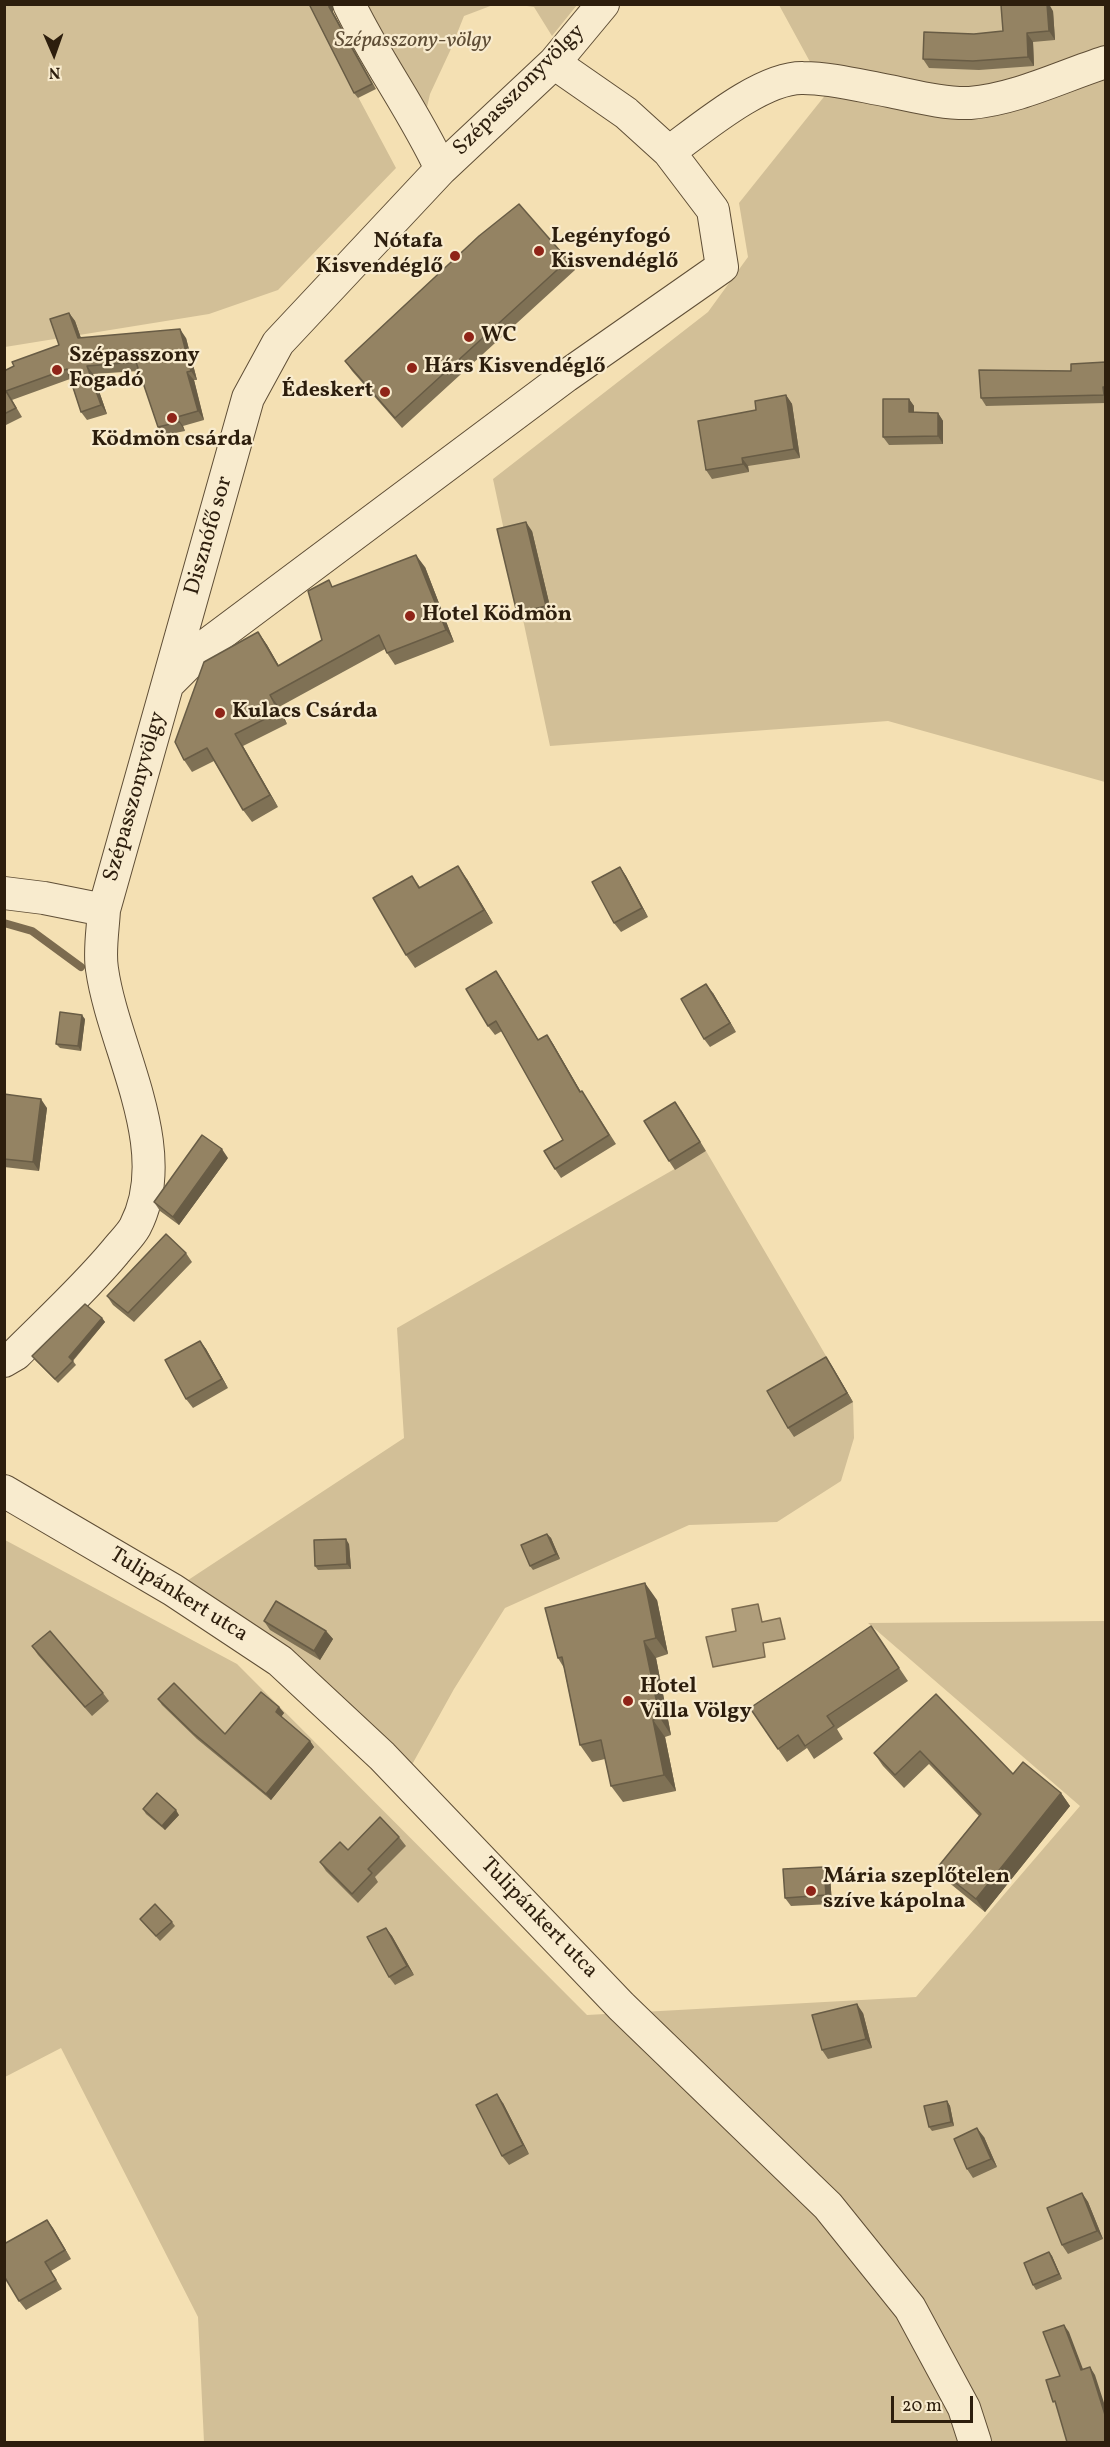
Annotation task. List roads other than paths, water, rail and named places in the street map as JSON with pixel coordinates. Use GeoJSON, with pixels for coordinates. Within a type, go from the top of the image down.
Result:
{"type":"FeatureCollection","features":[{"type":"Feature","properties":{"kind":"street","name":"Szépasszonyvölgy"},"geometry":{"type":"LineString","coordinates":[[349,4],[369,46],[422,129],[441,170],[554,63],[603,4]]}},
{"type":"Feature","properties":{"kind":"street"},"geometry":{"type":"LineString","coordinates":[[669,152],[727,110],[777,82],[801,77],[969,103],[1028,90],[1106,62]]}},
{"type":"Feature","properties":{"kind":"street"},"geometry":{"type":"LineString","coordinates":[[168,685],[218,637],[566,376],[722,267],[713,210],[669,152],[626,113],[554,63]]}},
{"type":"Feature","properties":{"kind":"street","name":"Disznófő sor"},"geometry":{"type":"LineString","coordinates":[[168,685],[248,398],[278,343],[441,170]]}},
{"type":"Feature","properties":{"kind":"street","name":"Szépasszonyvölgy"},"geometry":{"type":"LineString","coordinates":[[4,1361],[16,1354],[98,1271],[134,1228],[145,1200],[148,1167],[146,1128],[116,1029],[101,968],[104,910],[168,685]]}},
{"type":"Feature","properties":{"kind":"street"},"geometry":{"type":"LineString","coordinates":[[4,893],[104,910]]}},
{"type":"Feature","properties":{"kind":"street","name":"Tulipánkert utca"},"geometry":{"type":"LineString","coordinates":[[4,1491],[173,1590],[280,1661],[382,1756],[621,2006],[828,2206],[910,2308],[964,2408],[975,2442]]}},
{"type":"Feature","properties":{"kind":"waterway"},"geometry":{"type":"LineString","coordinates":[[4,923],[32,931],[81,967]]}},
{"type":"Feature","properties":{"kind":"place","name":"Legényfogó Kisvendéglő"},"geometry":{"type":"Point","coordinates":[539,251]}},
{"type":"Feature","properties":{"kind":"place","name":"Nótafa Kisvendéglő"},"geometry":{"type":"Point","coordinates":[455,256]}},
{"type":"Feature","properties":{"kind":"place","name":"WC"},"geometry":{"type":"Point","coordinates":[469,337]}},
{"type":"Feature","properties":{"kind":"place","name":"Hárs Kisvendéglő"},"geometry":{"type":"Point","coordinates":[412,368]}},
{"type":"Feature","properties":{"kind":"place","name":"Szépasszony Fogadó"},"geometry":{"type":"Point","coordinates":[57,370]}},
{"type":"Feature","properties":{"kind":"place","name":"Édeskert"},"geometry":{"type":"Point","coordinates":[385,392]}},
{"type":"Feature","properties":{"kind":"place","name":"Ködmön csárda"},"geometry":{"type":"Point","coordinates":[172,418]}},
{"type":"Feature","properties":{"kind":"place","name":"Hotel Ködmön"},"geometry":{"type":"Point","coordinates":[410,616]}},
{"type":"Feature","properties":{"kind":"place","name":"Kulacs Csárda"},"geometry":{"type":"Point","coordinates":[220,713]}},
{"type":"Feature","properties":{"kind":"place","name":"Hotel Villa Völgy"},"geometry":{"type":"Point","coordinates":[628,1701]}},
{"type":"Feature","properties":{"kind":"place","name":"Mária szeplőtelen szíve kápolna"},"geometry":{"type":"Point","coordinates":[811,1891]}},
{"type":"Feature","properties":{"kind":"park label","name":"Szépasszony-völgy"},"geometry":{"type":"Point","coordinates":[413,42]}}]}
